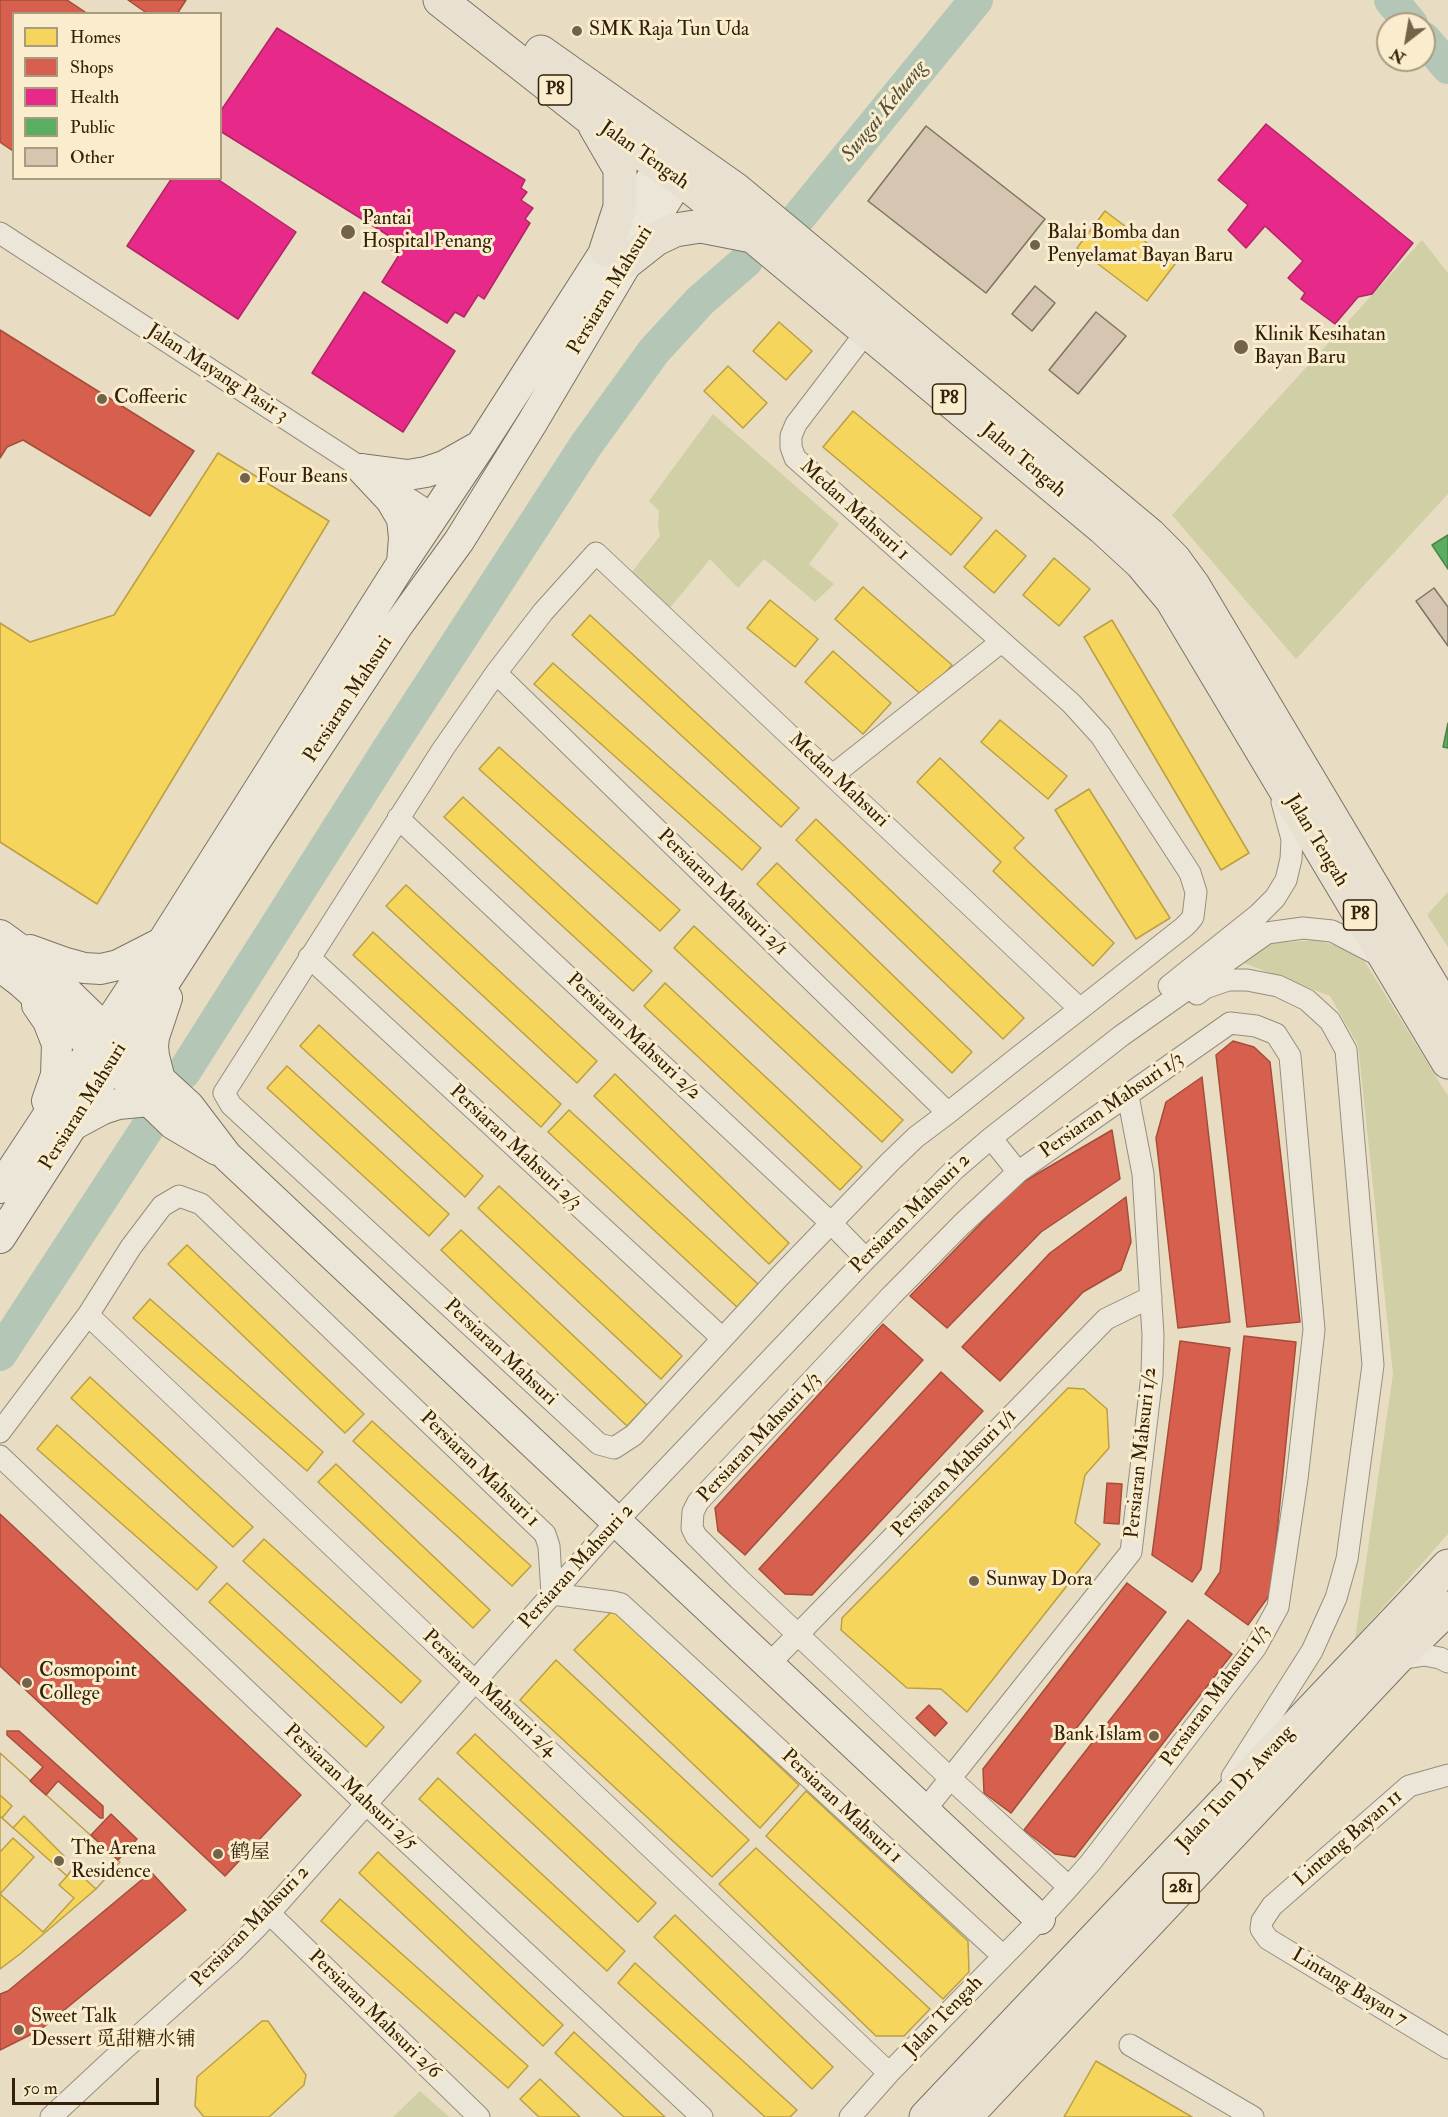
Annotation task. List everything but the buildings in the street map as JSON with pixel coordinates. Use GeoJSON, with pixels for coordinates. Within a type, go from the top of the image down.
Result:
{"type":"FeatureCollection","features":[{"type":"Feature","properties":{"kind":"main road","name":"Jalan Tengah"},"geometry":{"type":"LineString","coordinates":[[440,0],[590,118],[753,204],[1150,535],[1174,559],[1193,585],[1448,1013]]}},
{"type":"Feature","properties":{"kind":"main road","name":"Jalan Tengah"},"geometry":{"type":"LineString","coordinates":[[472,0],[590,88],[676,162],[754,237],[1103,528],[1158,581],[1172,600],[1448,1062]]}},
{"type":"Feature","properties":{"kind":"main road"},"geometry":{"type":"LineString","coordinates":[[590,118],[620,169],[617,256],[675,230],[701,226],[754,237]]}},
{"type":"Feature","properties":{"kind":"main road","name":"Jalan Tun Dr Awang"},"geometry":{"type":"LineString","coordinates":[[926,2117],[1448,1566]]}},
{"type":"Feature","properties":{"kind":"main road","name":"Jalan Tun Dr Awang"},"geometry":{"type":"LineString","coordinates":[[965,2117],[1396,1659],[1448,1608]]}},
{"type":"Feature","properties":{"kind":"street","name":"Persiaran Mahsuri"},"geometry":{"type":"LineString","coordinates":[[174,946],[402,563],[482,445],[617,256],[676,162]]}},
{"type":"Feature","properties":{"kind":"street","name":"Jalan Mayang Pasir 3"},"geometry":{"type":"LineString","coordinates":[[0,233],[434,515]]}},
{"type":"Feature","properties":{"kind":"street","name":"Persiaran Mahsuri"},"geometry":{"type":"LineString","coordinates":[[0,1188],[37,1132],[108,1046],[174,946],[459,540],[532,423],[617,256]]}},
{"type":"Feature","properties":{"kind":"street","name":"Medan Mahsuri 1"},"geometry":{"type":"LineString","coordinates":[[867,331],[796,424],[791,436],[791,447],[795,458],[1071,703],[1101,736],[1190,873],[1197,892],[1193,917],[1184,927],[1080,1009]]}},
{"type":"Feature","properties":{"kind":"street"},"geometry":{"type":"LineString","coordinates":[[417,600],[425,568],[440,538],[434,515],[450,513],[458,509],[507,442],[532,423]]}},
{"type":"Feature","properties":{"kind":"street"},"geometry":{"type":"LineString","coordinates":[[362,469],[408,475],[426,472],[444,466],[482,445]]}},
{"type":"Feature","properties":{"kind":"street"},"geometry":{"type":"LineString","coordinates":[[362,469],[391,500],[402,519],[404,538],[402,563]]}},
{"type":"Feature","properties":{"kind":"street","name":"Medan Mahsuri"},"geometry":{"type":"LineString","coordinates":[[496,673],[543,612],[596,554],[1080,1009]]}},
{"type":"Feature","properties":{"kind":"street"},"geometry":{"type":"LineString","coordinates":[[833,775],[1001,642]]}},
{"type":"Feature","properties":{"kind":"street"},"geometry":{"type":"LineString","coordinates":[[309,957],[398,818],[496,673]]}},
{"type":"Feature","properties":{"kind":"street","name":"Persiaran Mahsuri 2/1"},"geometry":{"type":"LineString","coordinates":[[496,673],[948,1113]]}},
{"type":"Feature","properties":{"kind":"street"},"geometry":{"type":"LineString","coordinates":[[1121,1036],[1152,1000],[1259,914],[1275,897],[1286,880],[1291,859],[1292,839],[1272,768]]}},
{"type":"Feature","properties":{"kind":"street","name":"Persiaran Mahsuri 2/2"},"geometry":{"type":"LineString","coordinates":[[398,818],[831,1222],[866,1259]]}},
{"type":"Feature","properties":{"kind":"street"},"geometry":{"type":"LineString","coordinates":[[1121,1036],[1267,933],[1303,928],[1332,931],[1387,959]]}},
{"type":"Feature","properties":{"kind":"street"},"geometry":{"type":"LineString","coordinates":[[9,957],[100,969],[174,946],[154,1037],[155,1090]]}},
{"type":"Feature","properties":{"kind":"street"},"geometry":{"type":"LineString","coordinates":[[9,957],[155,1090],[178,1126],[228,1156],[1040,1918]]}},
{"type":"Feature","properties":{"kind":"street"},"geometry":{"type":"LineString","coordinates":[[9,957],[48,1021],[57,1044],[56,1075],[37,1132]]}},
{"type":"Feature","properties":{"kind":"street","name":"Persiaran Mahsuri"},"geometry":{"type":"LineString","coordinates":[[309,957],[224,1093],[231,1105],[599,1443],[614,1448],[634,1435],[722,1338]]}},
{"type":"Feature","properties":{"kind":"street","name":"Persiaran Mahsuri 2/3"},"geometry":{"type":"LineString","coordinates":[[309,957],[722,1338]]}},
{"type":"Feature","properties":{"kind":"street"},"geometry":{"type":"LineString","coordinates":[[1121,1036],[1160,1022],[1205,988],[1228,980],[1247,980],[1278,986],[1307,1000],[1330,1021],[1346,1050],[1373,1365],[1347,1559],[1336,1598],[1312,1651],[1198,1830]]}},
{"type":"Feature","properties":{"kind":"street"},"geometry":{"type":"LineString","coordinates":[[722,1338],[890,1162],[1080,1009]]}},
{"type":"Feature","properties":{"kind":"street","name":"Persiaran Mahsuri 1/3"},"geometry":{"type":"LineString","coordinates":[[1040,1918],[1069,1887],[1091,1862],[1256,1647],[1278,1607],[1297,1479],[1314,1330],[1290,1056],[1276,1034],[1256,1026],[1230,1023],[1018,1172],[962,1224],[891,1296],[706,1494],[693,1512],[692,1528],[696,1536],[739,1579],[1069,1887]]}},
{"type":"Feature","properties":{"kind":"street","name":"Persiaran Mahsuri 2"},"geometry":{"type":"LineString","coordinates":[[51,2117],[123,2049],[229,1956],[617,1521],[866,1259],[955,1169],[1121,1036]]}},
{"type":"Feature","properties":{"kind":"street","name":"Persiaran Mahsuri"},"geometry":{"type":"LineString","coordinates":[[0,1238],[75,1124],[108,1046]]}},
{"type":"Feature","properties":{"kind":"street"},"geometry":{"type":"LineString","coordinates":[[75,1124],[103,1109],[155,1090]]}},
{"type":"Feature","properties":{"kind":"street","name":"Persiaran Mahsuri 1/2"},"geometry":{"type":"LineString","coordinates":[[925,1810],[1131,1552],[1152,1375],[1151,1297],[1143,1174],[1128,1096]]}},
{"type":"Feature","properties":{"kind":"street"},"geometry":{"type":"LineString","coordinates":[[991,1138],[1018,1172]]}},
{"type":"Feature","properties":{"kind":"street","name":"Persiaran Mahsuri 1"},"geometry":{"type":"LineString","coordinates":[[0,1432],[88,1315],[131,1247],[162,1206],[179,1196],[201,1204],[545,1534],[549,1546],[552,1594],[621,1604],[1003,1956]]}},
{"type":"Feature","properties":{"kind":"street","name":"Persiaran Mahsuri 1/1"},"geometry":{"type":"LineString","coordinates":[[769,1664],[1106,1319],[1151,1297]]}},
{"type":"Feature","properties":{"kind":"street","name":"Persiaran Mahsuri 2/4"},"geometry":{"type":"LineString","coordinates":[[88,1315],[889,2073]]}},
{"type":"Feature","properties":{"kind":"street","name":"Persiaran Mahsuri 2/5"},"geometry":{"type":"LineString","coordinates":[[0,1456],[366,1804],[702,2117]]}},
{"type":"Feature","properties":{"kind":"street"},"geometry":{"type":"LineString","coordinates":[[1396,1659],[1424,1654],[1448,1662]]}},
{"type":"Feature","properties":{"kind":"street","name":"Lintang Bayan 11"},"geometry":{"type":"LineString","coordinates":[[1262,1921],[1272,1906],[1409,1786],[1448,1775]]}},
{"type":"Feature","properties":{"kind":"street","name":"Persiaran Mahsuri 2/6"},"geometry":{"type":"LineString","coordinates":[[269,1913],[479,2117]]}},
{"type":"Feature","properties":{"kind":"street","name":"Jalan Tengah"},"geometry":{"type":"LineString","coordinates":[[850,2117],[889,2073],[1040,1918]]}},
{"type":"Feature","properties":{"kind":"street","name":"Lintang Bayan 7"},"geometry":{"type":"LineString","coordinates":[[1262,1921],[1261,1929],[1268,1939],[1448,2048]]}},
{"type":"Feature","properties":{"kind":"street"},"geometry":{"type":"LineString","coordinates":[[1130,2044],[1253,2117]]}},
{"type":"Feature","properties":{"kind":"green space"},"geometry":{"type":"Polygon","coordinates":[[[1422,240],[1448,273],[1448,494],[1296,659],[1172,515],[1422,240]]]}},
{"type":"Feature","properties":{"kind":"green space"},"geometry":{"type":"Polygon","coordinates":[[[713,414],[839,524],[809,564],[834,584],[815,602],[764,559],[738,588],[710,559],[670,608],[631,573],[660,536],[659,511],[649,501],[713,414]]]}},
{"type":"Feature","properties":{"kind":"green space"},"geometry":{"type":"Polygon","coordinates":[[[1448,892],[1448,947],[1427,915],[1448,892]]]}},
{"type":"Feature","properties":{"kind":"green space"},"geometry":{"type":"Polygon","coordinates":[[[1318,940],[1360,954],[1448,1096],[1448,1534],[1355,1639],[1393,1374],[1358,1045],[1330,996],[1244,963],[1272,943],[1318,940]]]}},
{"type":"Feature","properties":{"kind":"green space"},"geometry":{"type":"Polygon","coordinates":[[[420,2091],[449,2117],[393,2117],[420,2091]]]}},
{"type":"Feature","properties":{"kind":"waterway","name":"Sungai Keluang"},"geometry":{"type":"LineString","coordinates":[[794,223],[976,0]]}},
{"type":"Feature","properties":{"kind":"waterway"},"geometry":{"type":"LineString","coordinates":[[1391,0],[1401,12]]}},
{"type":"Feature","properties":{"kind":"waterway"},"geometry":{"type":"LineString","coordinates":[[1436,53],[1448,67]]}},
{"type":"Feature","properties":{"kind":"waterway"},"geometry":{"type":"LineString","coordinates":[[184,1072],[390,747],[586,445],[654,351],[700,301],[746,261]]}},
{"type":"Feature","properties":{"kind":"waterway"},"geometry":{"type":"LineString","coordinates":[[0,1354],[148,1127]]}},
{"type":"Feature","properties":{"kind":"place","name":"SMK Raja Tun Uda"},"geometry":{"type":"Point","coordinates":[577,31]}},
{"type":"Feature","properties":{"kind":"place","name":"Pantai Hospital Penang"},"geometry":{"type":"Point","coordinates":[348,232]}},
{"type":"Feature","properties":{"kind":"place","name":"Balai Bomba dan Penyelamat Bayan Baru"},"geometry":{"type":"Point","coordinates":[1035,245]}},
{"type":"Feature","properties":{"kind":"place","name":"Klinik Kesihatan Bayan Baru"},"geometry":{"type":"Point","coordinates":[1241,347]}},
{"type":"Feature","properties":{"kind":"place","name":"Coffeeric"},"geometry":{"type":"Point","coordinates":[102,399]}},
{"type":"Feature","properties":{"kind":"place","name":"Four Beans"},"geometry":{"type":"Point","coordinates":[245,478]}},
{"type":"Feature","properties":{"kind":"place","name":"Sunway Dora"},"geometry":{"type":"Point","coordinates":[974,1581]}},
{"type":"Feature","properties":{"kind":"place","name":"Cosmopoint College"},"geometry":{"type":"Point","coordinates":[27,1683]}},
{"type":"Feature","properties":{"kind":"place","name":"Bank Islam"},"geometry":{"type":"Point","coordinates":[1154,1736]}},
{"type":"Feature","properties":{"kind":"place","name":"鹤屋"},"geometry":{"type":"Point","coordinates":[218,1854]}},
{"type":"Feature","properties":{"kind":"place","name":"The Arena Residence"},"geometry":{"type":"Point","coordinates":[59,1861]}},
{"type":"Feature","properties":{"kind":"place","name":"Sweet Talk Dessert 觅甜糖水铺"},"geometry":{"type":"Point","coordinates":[19,2030]}}]}
